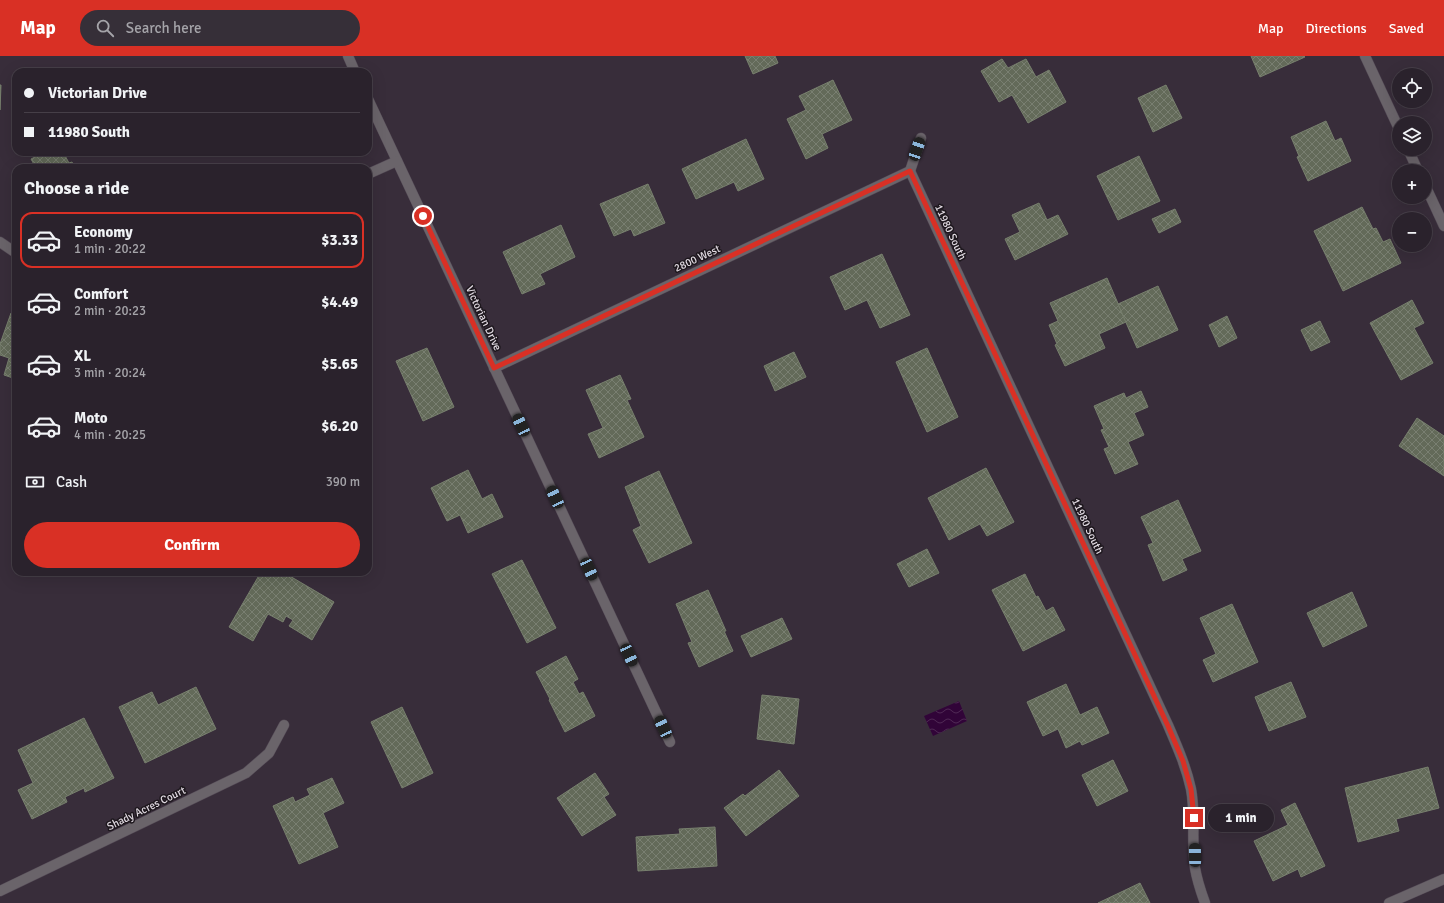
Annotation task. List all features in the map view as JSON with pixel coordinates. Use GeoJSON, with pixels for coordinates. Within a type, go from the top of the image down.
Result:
{"type":"FeatureCollection","features":[{"type":"Feature","properties":{"kind":"street"},"geometry":{"type":"LineString","coordinates":[[348,56],[353,68]]}},
{"type":"Feature","properties":{"kind":"street"},"geometry":{"type":"LineString","coordinates":[[1365,56],[1393,116]]}},
{"type":"Feature","properties":{"kind":"street","name":"Victorian Drive"},"geometry":{"type":"LineString","coordinates":[[372,108],[670,742]]}},
{"type":"Feature","properties":{"kind":"street"},"geometry":{"type":"LineString","coordinates":[[910,171],[921,138]]}},
{"type":"Feature","properties":{"kind":"street"},"geometry":{"type":"LineString","coordinates":[[372,172],[397,161]]}},
{"type":"Feature","properties":{"kind":"street","name":"2800 West"},"geometry":{"type":"LineString","coordinates":[[494,368],[910,171]]}},
{"type":"Feature","properties":{"kind":"street","name":"11980 South"},"geometry":{"type":"LineString","coordinates":[[910,171],[1183,761],[1191,789],[1194,818],[1195,867],[1205,903]]}},
{"type":"Feature","properties":{"kind":"street"},"geometry":{"type":"LineString","coordinates":[[1432,200],[1444,226]]}},
{"type":"Feature","properties":{"kind":"street"},"geometry":{"type":"LineString","coordinates":[[0,242],[12,250]]}},
{"type":"Feature","properties":{"kind":"street","name":"Shady Acres Court"},"geometry":{"type":"LineString","coordinates":[[0,891],[246,773],[269,753],[284,725]]}},
{"type":"Feature","properties":{"kind":"street"},"geometry":{"type":"LineString","coordinates":[[1389,903],[1444,879]]}},
{"type":"Feature","properties":{"kind":"water"},"geometry":{"type":"Polygon","coordinates":[[[959,701],[967,721],[933,736],[924,716],[959,701]]]}},
{"type":"Feature","properties":{"kind":"building"},"geometry":{"type":"Polygon","coordinates":[[[745,56],[775,56],[778,63],[753,74],[745,56]]]}},
{"type":"Feature","properties":{"kind":"building"},"geometry":{"type":"Polygon","coordinates":[[[1251,56],[1304,56],[1305,57],[1260,77],[1251,56]]]}},
{"type":"Feature","properties":{"kind":"building"},"geometry":{"type":"Polygon","coordinates":[[[1002,59],[1008,68],[1026,59],[1036,77],[1049,70],[1066,102],[1028,123],[1012,95],[999,102],[981,71],[1002,59]]]}},
{"type":"Feature","properties":{"kind":"building"},"geometry":{"type":"Polygon","coordinates":[[[833,80],[852,120],[822,134],[828,148],[806,159],[787,119],[806,110],[799,96],[833,80]]]}},
{"type":"Feature","properties":{"kind":"building"},"geometry":{"type":"Polygon","coordinates":[[[0,85],[1,85],[0,110],[0,85]]]}},
{"type":"Feature","properties":{"kind":"building"},"geometry":{"type":"Polygon","coordinates":[[[1166,85],[1182,118],[1153,132],[1138,98],[1166,85]]]}},
{"type":"Feature","properties":{"kind":"building"},"geometry":{"type":"Polygon","coordinates":[[[1326,121],[1335,141],[1341,138],[1351,161],[1308,181],[1297,157],[1299,156],[1291,137],[1326,121]]]}},
{"type":"Feature","properties":{"kind":"building"},"geometry":{"type":"Polygon","coordinates":[[[746,139],[764,179],[738,191],[734,182],[696,199],[682,169],[746,139]]]}},
{"type":"Feature","properties":{"kind":"building"},"geometry":{"type":"Polygon","coordinates":[[[37,156],[65,156],[69,163],[72,162],[73,164],[34,164],[31,159],[37,156]]]}},
{"type":"Feature","properties":{"kind":"building"},"geometry":{"type":"Polygon","coordinates":[[[1139,156],[1160,201],[1118,220],[1097,176],[1139,156]]]}},
{"type":"Feature","properties":{"kind":"building"},"geometry":{"type":"Polygon","coordinates":[[[648,184],[665,223],[634,236],[631,229],[614,236],[600,204],[648,184]]]}},
{"type":"Feature","properties":{"kind":"building"},"geometry":{"type":"Polygon","coordinates":[[[1039,203],[1047,220],[1058,215],[1068,234],[1015,260],[1005,239],[1020,232],[1012,215],[1039,203]]]}},
{"type":"Feature","properties":{"kind":"building"},"geometry":{"type":"Polygon","coordinates":[[[1362,207],[1373,229],[1376,228],[1383,242],[1390,239],[1392,243],[1392,252],[1396,252],[1401,263],[1343,291],[1314,231],[1362,207]]]}},
{"type":"Feature","properties":{"kind":"building"},"geometry":{"type":"Polygon","coordinates":[[[1175,209],[1181,222],[1159,233],[1152,219],[1175,209]]]}},
{"type":"Feature","properties":{"kind":"building"},"geometry":{"type":"Polygon","coordinates":[[[561,225],[575,257],[540,274],[545,284],[522,294],[503,252],[561,225]]]}},
{"type":"Feature","properties":{"kind":"building"},"geometry":{"type":"Polygon","coordinates":[[[882,254],[910,315],[880,328],[867,300],[845,310],[830,277],[882,254]]]}},
{"type":"Feature","properties":{"kind":"building"},"geometry":{"type":"Polygon","coordinates":[[[1107,278],[1126,322],[1099,334],[1105,348],[1065,366],[1055,345],[1057,344],[1049,325],[1058,321],[1050,303],[1107,278]]]}},
{"type":"Feature","properties":{"kind":"building"},"geometry":{"type":"Polygon","coordinates":[[[1158,286],[1178,330],[1137,348],[1118,304],[1158,286]]]}},
{"type":"Feature","properties":{"kind":"building"},"geometry":{"type":"Polygon","coordinates":[[[1412,300],[1424,323],[1414,328],[1433,363],[1401,380],[1370,323],[1412,300]]]}},
{"type":"Feature","properties":{"kind":"building"},"geometry":{"type":"Polygon","coordinates":[[[11,313],[12,378],[4,375],[9,358],[0,355],[0,344],[11,313]]]}},
{"type":"Feature","properties":{"kind":"building"},"geometry":{"type":"Polygon","coordinates":[[[1227,316],[1237,338],[1219,347],[1209,325],[1227,316]]]}},
{"type":"Feature","properties":{"kind":"building"},"geometry":{"type":"Polygon","coordinates":[[[1320,321],[1330,342],[1311,351],[1301,330],[1320,321]]]}},
{"type":"Feature","properties":{"kind":"building"},"geometry":{"type":"Polygon","coordinates":[[[427,348],[454,407],[423,421],[396,361],[427,348]]]}},
{"type":"Feature","properties":{"kind":"building"},"geometry":{"type":"Polygon","coordinates":[[[927,348],[958,417],[927,432],[896,362],[927,348]]]}},
{"type":"Feature","properties":{"kind":"building"},"geometry":{"type":"Polygon","coordinates":[[[794,352],[806,377],[775,391],[764,366],[794,352]]]}},
{"type":"Feature","properties":{"kind":"building"},"geometry":{"type":"Polygon","coordinates":[[[620,375],[631,399],[627,400],[644,437],[599,458],[588,434],[603,428],[586,390],[620,375]]]}},
{"type":"Feature","properties":{"kind":"building"},"geometry":{"type":"Polygon","coordinates":[[[1141,391],[1148,407],[1134,413],[1144,435],[1128,442],[1138,464],[1115,474],[1104,449],[1109,447],[1101,430],[1104,429],[1094,406],[1124,393],[1126,398],[1141,391]]]}},
{"type":"Feature","properties":{"kind":"building"},"geometry":{"type":"Polygon","coordinates":[[[1417,418],[1444,436],[1444,476],[1399,446],[1417,418]]]}},
{"type":"Feature","properties":{"kind":"building"},"geometry":{"type":"Polygon","coordinates":[[[986,468],[1014,522],[987,536],[980,524],[949,540],[928,498],[986,468]]]}},
{"type":"Feature","properties":{"kind":"building"},"geometry":{"type":"Polygon","coordinates":[[[468,470],[482,499],[492,494],[503,517],[468,533],[460,515],[447,521],[431,488],[468,470]]]}},
{"type":"Feature","properties":{"kind":"building"},"geometry":{"type":"Polygon","coordinates":[[[659,471],[692,543],[649,563],[633,530],[641,526],[625,487],[659,471]]]}},
{"type":"Feature","properties":{"kind":"building"},"geometry":{"type":"Polygon","coordinates":[[[1178,500],[1201,551],[1182,559],[1187,570],[1163,581],[1148,545],[1153,543],[1141,517],[1178,500]]]}},
{"type":"Feature","properties":{"kind":"building"},"geometry":{"type":"Polygon","coordinates":[[[927,549],[939,573],[909,587],[897,564],[927,549]]]}},
{"type":"Feature","properties":{"kind":"building"},"geometry":{"type":"Polygon","coordinates":[[[522,560],[556,628],[527,643],[492,574],[522,560]]]}},
{"type":"Feature","properties":{"kind":"building"},"geometry":{"type":"Polygon","coordinates":[[[1025,574],[1036,597],[1038,596],[1046,611],[1053,607],[1065,630],[1023,651],[992,590],[1025,574]]]}},
{"type":"Feature","properties":{"kind":"building"},"geometry":{"type":"Polygon","coordinates":[[[259,576],[290,576],[334,602],[312,640],[289,626],[293,620],[286,616],[283,622],[268,614],[253,641],[229,627],[259,576]]]}},
{"type":"Feature","properties":{"kind":"building"},"geometry":{"type":"Polygon","coordinates":[[[708,590],[733,651],[699,667],[688,643],[692,642],[676,604],[708,590]]]}},
{"type":"Feature","properties":{"kind":"building"},"geometry":{"type":"Polygon","coordinates":[[[1352,592],[1367,626],[1323,647],[1307,613],[1352,592]]]}},
{"type":"Feature","properties":{"kind":"building"},"geometry":{"type":"Polygon","coordinates":[[[1232,604],[1258,662],[1213,682],[1203,660],[1216,654],[1200,618],[1232,604]]]}},
{"type":"Feature","properties":{"kind":"building"},"geometry":{"type":"Polygon","coordinates":[[[782,618],[792,639],[751,657],[741,636],[782,618]]]}},
{"type":"Feature","properties":{"kind":"building"},"geometry":{"type":"Polygon","coordinates":[[[566,656],[578,679],[573,682],[579,694],[583,692],[595,716],[565,732],[536,672],[566,656]]]}},
{"type":"Feature","properties":{"kind":"building"},"geometry":{"type":"Polygon","coordinates":[[[1291,682],[1306,717],[1269,731],[1255,697],[1291,682]]]}},
{"type":"Feature","properties":{"kind":"building"},"geometry":{"type":"Polygon","coordinates":[[[1066,684],[1080,715],[1097,707],[1109,733],[1082,745],[1080,741],[1066,748],[1058,729],[1043,736],[1027,702],[1066,684]]]}},
{"type":"Feature","properties":{"kind":"building"},"geometry":{"type":"Polygon","coordinates":[[[196,687],[216,729],[145,763],[119,707],[152,692],[158,705],[196,687]]]}},
{"type":"Feature","properties":{"kind":"building"},"geometry":{"type":"Polygon","coordinates":[[[762,695],[799,699],[794,744],[757,739],[762,695]]]}},
{"type":"Feature","properties":{"kind":"building"},"geometry":{"type":"Polygon","coordinates":[[[402,707],[433,773],[402,788],[371,722],[402,707]]]}},
{"type":"Feature","properties":{"kind":"building"},"geometry":{"type":"Polygon","coordinates":[[[84,718],[114,778],[85,792],[84,788],[65,797],[67,802],[32,819],[18,790],[33,783],[18,750],[84,718]]]}},
{"type":"Feature","properties":{"kind":"building"},"geometry":{"type":"Polygon","coordinates":[[[1113,760],[1128,791],[1097,806],[1082,775],[1113,760]]]}},
{"type":"Feature","properties":{"kind":"building"},"geometry":{"type":"Polygon","coordinates":[[[1428,767],[1439,808],[1396,819],[1399,831],[1358,842],[1345,788],[1428,767]]]}},
{"type":"Feature","properties":{"kind":"building"},"geometry":{"type":"Polygon","coordinates":[[[779,770],[799,796],[746,836],[724,808],[743,794],[745,796],[779,770]]]}},
{"type":"Feature","properties":{"kind":"building"},"geometry":{"type":"Polygon","coordinates":[[[595,773],[609,794],[604,797],[616,815],[582,836],[557,798],[595,773]]]}},
{"type":"Feature","properties":{"kind":"building"},"geometry":{"type":"Polygon","coordinates":[[[332,778],[344,803],[323,813],[338,847],[299,864],[273,806],[293,797],[295,802],[310,795],[307,789],[332,778]]]}},
{"type":"Feature","properties":{"kind":"building"},"geometry":{"type":"Polygon","coordinates":[[[1295,803],[1325,866],[1301,877],[1298,869],[1273,881],[1254,841],[1288,825],[1281,810],[1295,803]]]}},
{"type":"Feature","properties":{"kind":"building"},"geometry":{"type":"Polygon","coordinates":[[[715,827],[717,866],[638,871],[636,837],[680,834],[679,829],[715,827]]]}},
{"type":"Feature","properties":{"kind":"building"},"geometry":{"type":"Polygon","coordinates":[[[1140,883],[1150,903],[1098,903],[1140,883]]]}},
{"type":"Feature","properties":{"kind":"route"},"geometry":{"type":"LineString","coordinates":[[423,216],[494,368],[910,171],[1168,726],[1183,761],[1191,789],[1194,818]]}}]}
